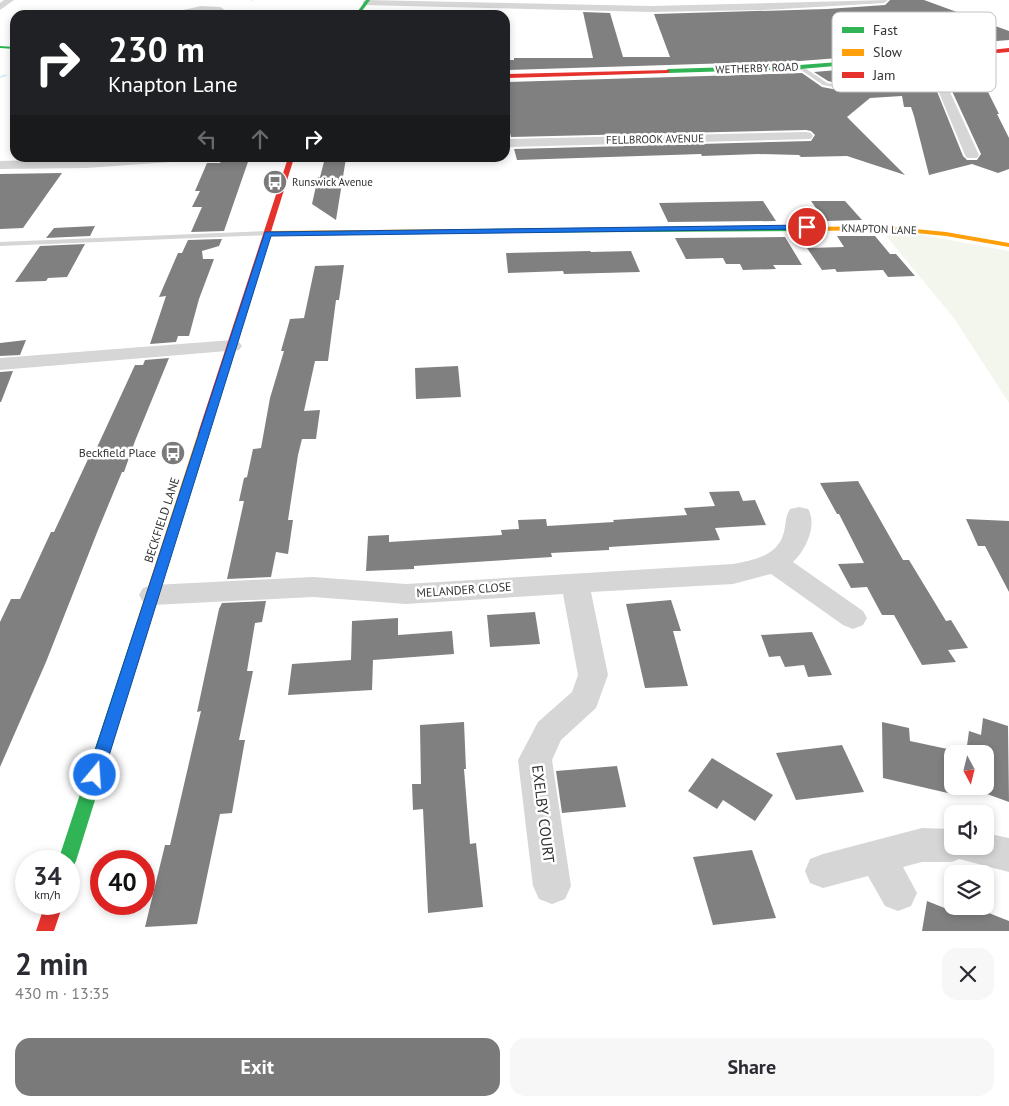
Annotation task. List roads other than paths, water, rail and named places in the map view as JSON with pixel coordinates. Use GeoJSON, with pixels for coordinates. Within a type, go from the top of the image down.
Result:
{"type":"FeatureCollection","features":[{"type":"Feature","properties":{"kind":"street"},"geometry":{"type":"LineString","coordinates":[[0,7],[10,0]]}},
{"type":"Feature","properties":{"kind":"street"},"geometry":{"type":"LineString","coordinates":[[675,0],[680,9]]}},
{"type":"Feature","properties":{"kind":"street"},"geometry":{"type":"LineString","coordinates":[[367,2],[480,3],[680,9],[774,7],[884,0]]}},
{"type":"Feature","properties":{"kind":"street"},"geometry":{"type":"LineString","coordinates":[[196,10],[220,10]]}},
{"type":"Feature","properties":{"kind":"street","name":"WETHERBY ROAD"},"geometry":{"type":"LineString","coordinates":[[996,51],[1009,50]]}},
{"type":"Feature","properties":{"kind":"street","name":"WETHERBY ROAD"},"geometry":{"type":"LineString","coordinates":[[510,76],[800,67],[832,64]]}},
{"type":"Feature","properties":{"kind":"street"},"geometry":{"type":"LineString","coordinates":[[945,92],[972,155]]}},
{"type":"Feature","properties":{"kind":"street","name":"FELLBROOK AVENUE"},"geometry":{"type":"LineString","coordinates":[[510,143],[806,136]]}},
{"type":"Feature","properties":{"kind":"street"},"geometry":{"type":"LineString","coordinates":[[0,166],[102,162]]}},
{"type":"Feature","properties":{"kind":"street","name":"BECKFIELD LANE"},"geometry":{"type":"LineString","coordinates":[[72,850],[290,162]]}},
{"type":"Feature","properties":{"kind":"street","name":"KNAPTON LANE"},"geometry":{"type":"LineString","coordinates":[[268,233],[875,228],[929,231],[1009,246]]}},
{"type":"Feature","properties":{"kind":"street"},"geometry":{"type":"LineString","coordinates":[[0,364],[232,346]]}},
{"type":"Feature","properties":{"kind":"street","name":"MELANDER CLOSE"},"geometry":{"type":"LineString","coordinates":[[153,595],[313,587],[406,594],[733,574],[760,568],[774,562],[791,550],[798,534],[799,516]]}},
{"type":"Feature","properties":{"kind":"street"},"geometry":{"type":"LineString","coordinates":[[774,562],[853,618]]}},
{"type":"Feature","properties":{"kind":"street","name":"EXELBY COURT"},"geometry":{"type":"LineString","coordinates":[[552,886],[535,760],[548,731],[585,699],[593,675],[575,583]]}},
{"type":"Feature","properties":{"kind":"street"},"geometry":{"type":"LineString","coordinates":[[823,871],[922,845],[944,845]]}},
{"type":"Feature","properties":{"kind":"street"},"geometry":{"type":"LineString","coordinates":[[994,852],[1009,855]]}},
{"type":"Feature","properties":{"kind":"street"},"geometry":{"type":"LineString","coordinates":[[876,857],[898,893]]}},
{"type":"Feature","properties":{"kind":"street"},"geometry":{"type":"LineString","coordinates":[[45,931],[50,915]]}},
{"type":"Feature","properties":{"kind":"lane"},"geometry":{"type":"LineString","coordinates":[[800,67],[825,84],[832,85]]}},
{"type":"Feature","properties":{"kind":"lane"},"geometry":{"type":"LineString","coordinates":[[0,244],[268,233]]}},
{"type":"Feature","properties":{"kind":"waterway"},"geometry":{"type":"LineString","coordinates":[[0,77],[6,75]]}},
{"type":"Feature","properties":{"kind":"place","name":"Runswick Avenue"},"geometry":{"type":"Point","coordinates":[275,182]}},
{"type":"Feature","properties":{"kind":"place","name":"Beckfield Place"},"geometry":{"type":"Point","coordinates":[173,453]}}]}
